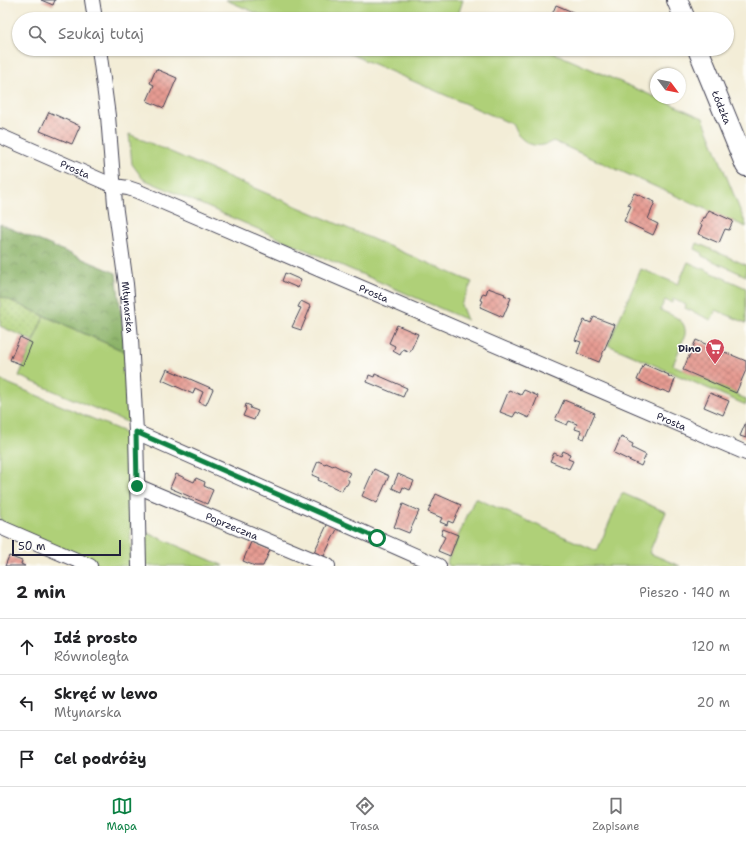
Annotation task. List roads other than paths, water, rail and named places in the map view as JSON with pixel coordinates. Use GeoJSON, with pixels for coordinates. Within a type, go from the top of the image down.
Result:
{"type":"FeatureCollection","features":[{"type":"Feature","properties":{"kind":"main road"},"geometry":{"type":"LineString","coordinates":[[677,0],[682,12]]}},
{"type":"Feature","properties":{"kind":"main road","name":"Łódzka"},"geometry":{"type":"LineString","coordinates":[[701,56],[746,166]]}},
{"type":"Feature","properties":{"kind":"street"},"geometry":{"type":"LineString","coordinates":[[92,0],[94,12]]}},
{"type":"Feature","properties":{"kind":"street","name":"Młynarska"},"geometry":{"type":"LineString","coordinates":[[100,56],[108,116],[115,204],[129,310],[136,432],[139,566]]}},
{"type":"Feature","properties":{"kind":"street","name":"Prosta"},"geometry":{"type":"LineString","coordinates":[[0,136],[114,186],[137,191],[746,453]]}},
{"type":"Feature","properties":{"kind":"street"},"geometry":{"type":"LineString","coordinates":[[136,432],[439,566]]}},
{"type":"Feature","properties":{"kind":"street","name":"Poprzeczna"},"geometry":{"type":"LineString","coordinates":[[137,486],[328,566]]}},
{"type":"Feature","properties":{"kind":"street"},"geometry":{"type":"LineString","coordinates":[[0,527],[90,566]]}},
{"type":"Feature","properties":{"kind":"place","name":"Dino"},"geometry":{"type":"Point","coordinates":[715,365]}}]}
